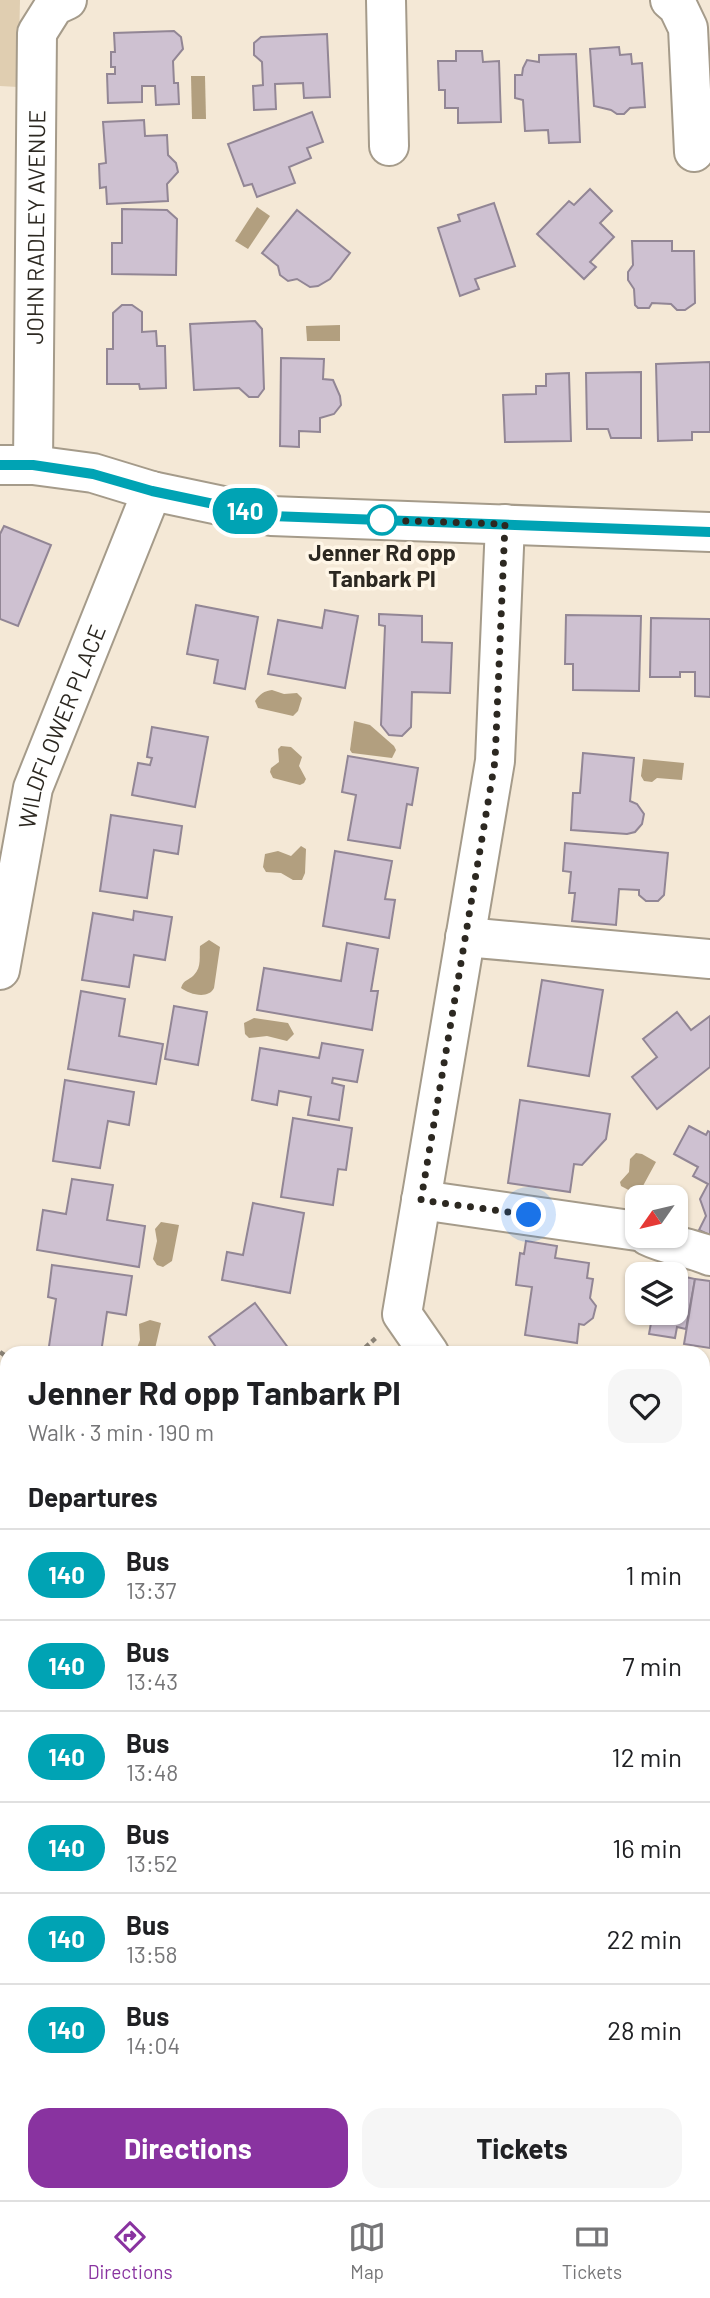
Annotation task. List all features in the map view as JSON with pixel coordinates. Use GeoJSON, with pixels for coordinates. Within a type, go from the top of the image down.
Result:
{"type":"FeatureCollection","features":[{"type":"Feature","properties":{"kind":"street","name":"JOHN RADLEY AVENUE"},"geometry":{"type":"LineString","coordinates":[[17,465],[37,33],[54,6],[66,0]]}},
{"type":"Feature","properties":{"kind":"street"},"geometry":{"type":"LineString","coordinates":[[387,0],[390,146]]}},
{"type":"Feature","properties":{"kind":"street"},"geometry":{"type":"LineString","coordinates":[[670,0],[678,7],[688,28],[695,152]]}},
{"type":"Feature","properties":{"kind":"street"},"geometry":{"type":"LineString","coordinates":[[17,465],[93,474],[152,491],[271,516],[710,532]]}},
{"type":"Feature","properties":{"kind":"street","name":"WILDFLOWER PLACE"},"geometry":{"type":"LineString","coordinates":[[0,970],[3,930],[33,788],[152,491]]}},
{"type":"Feature","properties":{"kind":"street"},"geometry":{"type":"LineString","coordinates":[[424,1346],[402,1314],[495,761],[505,524]]}},
{"type":"Feature","properties":{"kind":"street"},"geometry":{"type":"LineString","coordinates":[[465,937],[710,959]]}},
{"type":"Feature","properties":{"kind":"street"},"geometry":{"type":"LineString","coordinates":[[421,1200],[625,1229]]}},
{"type":"Feature","properties":{"kind":"street"},"geometry":{"type":"LineString","coordinates":[[684,1248],[710,1256]]}},
{"type":"Feature","properties":{"kind":"shaded area"},"geometry":{"type":"Polygon","coordinates":[[[0,0],[20,0],[18,87],[0,86],[0,0]]]}},
{"type":"Feature","properties":{"kind":"shaded area"},"geometry":{"type":"Polygon","coordinates":[[[191,76],[205,76],[206,119],[192,119],[191,76]]]}},
{"type":"Feature","properties":{"kind":"shaded area"},"geometry":{"type":"Polygon","coordinates":[[[257,207],[270,216],[248,249],[235,241],[257,207]]]}},
{"type":"Feature","properties":{"kind":"shaded area"},"geometry":{"type":"Polygon","coordinates":[[[340,325],[340,341],[307,341],[306,326],[340,325]]]}},
{"type":"Feature","properties":{"kind":"shaded area"},"geometry":{"type":"Polygon","coordinates":[[[272,690],[284,694],[297,693],[302,698],[298,711],[293,716],[258,708],[255,701],[264,692],[272,690]]]}},
{"type":"Feature","properties":{"kind":"shaded area"},"geometry":{"type":"Polygon","coordinates":[[[354,721],[370,725],[394,746],[396,750],[392,758],[352,753],[350,750],[354,721]]]}},
{"type":"Feature","properties":{"kind":"shaded area"},"geometry":{"type":"Polygon","coordinates":[[[281,746],[291,747],[302,757],[299,766],[306,779],[304,783],[300,785],[273,778],[271,768],[279,762],[278,749],[281,746]]]}},
{"type":"Feature","properties":{"kind":"shaded area"},"geometry":{"type":"Polygon","coordinates":[[[643,759],[684,763],[682,780],[657,778],[652,782],[644,781],[641,776],[643,759]]]}},
{"type":"Feature","properties":{"kind":"shaded area"},"geometry":{"type":"Polygon","coordinates":[[[301,846],[306,849],[302,880],[293,880],[281,873],[266,872],[263,867],[265,854],[278,851],[291,856],[301,846]]]}},
{"type":"Feature","properties":{"kind":"shaded area"},"geometry":{"type":"Polygon","coordinates":[[[209,940],[220,947],[214,988],[207,994],[198,995],[181,988],[197,972],[200,946],[209,940]]]}},
{"type":"Feature","properties":{"kind":"shaded area"},"geometry":{"type":"Polygon","coordinates":[[[254,1018],[288,1023],[294,1034],[287,1041],[267,1036],[249,1038],[245,1034],[244,1023],[254,1018]]]}},
{"type":"Feature","properties":{"kind":"shaded area"},"geometry":{"type":"Polygon","coordinates":[[[636,1153],[656,1162],[643,1185],[625,1185],[625,1188],[620,1182],[629,1172],[630,1159],[636,1153]]]}},
{"type":"Feature","properties":{"kind":"shaded area"},"geometry":{"type":"Polygon","coordinates":[[[161,1222],[179,1225],[172,1261],[163,1267],[157,1265],[153,1259],[157,1241],[155,1229],[161,1222]]]}},
{"type":"Feature","properties":{"kind":"shaded area"},"geometry":{"type":"Polygon","coordinates":[[[150,1320],[161,1323],[156,1346],[138,1346],[139,1324],[150,1320]]]}},
{"type":"Feature","properties":{"kind":"building"},"geometry":{"type":"Polygon","coordinates":[[[174,31],[181,37],[183,49],[173,61],[179,104],[156,105],[155,86],[142,86],[142,102],[108,103],[107,74],[115,74],[115,67],[111,67],[111,52],[115,52],[114,33],[174,31]]]}},
{"type":"Feature","properties":{"kind":"building"},"geometry":{"type":"Polygon","coordinates":[[[327,34],[330,97],[304,98],[303,83],[275,84],[276,109],[254,110],[253,86],[263,85],[262,62],[254,55],[254,43],[261,37],[327,34]]]}},
{"type":"Feature","properties":{"kind":"building"},"geometry":{"type":"Polygon","coordinates":[[[619,47],[620,55],[631,54],[632,64],[642,63],[645,107],[630,108],[624,114],[594,106],[590,49],[619,47]]]}},
{"type":"Feature","properties":{"kind":"building"},"geometry":{"type":"Polygon","coordinates":[[[456,51],[482,51],[483,62],[499,61],[501,122],[458,123],[458,108],[445,108],[445,90],[439,90],[438,61],[456,61],[456,51]]]}},
{"type":"Feature","properties":{"kind":"building"},"geometry":{"type":"Polygon","coordinates":[[[576,54],[580,142],[549,143],[548,130],[525,131],[523,100],[515,98],[515,75],[522,75],[527,60],[539,62],[539,55],[576,54]]]}},
{"type":"Feature","properties":{"kind":"building"},"geometry":{"type":"Polygon","coordinates":[[[312,112],[323,142],[307,148],[311,158],[289,167],[295,183],[257,197],[252,184],[244,186],[228,144],[312,112]]]}},
{"type":"Feature","properties":{"kind":"building"},"geometry":{"type":"Polygon","coordinates":[[[144,120],[145,136],[167,135],[168,155],[176,163],[178,172],[167,184],[168,201],[107,204],[106,187],[100,188],[99,164],[106,163],[103,122],[144,120]]]}},
{"type":"Feature","properties":{"kind":"building"},"geometry":{"type":"Polygon","coordinates":[[[590,189],[612,211],[600,223],[614,237],[590,262],[596,267],[584,279],[537,234],[569,201],[574,205],[590,189]]]}},
{"type":"Feature","properties":{"kind":"building"},"geometry":{"type":"Polygon","coordinates":[[[494,203],[515,266],[475,279],[479,289],[460,296],[438,228],[460,221],[458,215],[494,203]]]}},
{"type":"Feature","properties":{"kind":"building"},"geometry":{"type":"Polygon","coordinates":[[[122,209],[167,210],[177,219],[176,275],[112,274],[112,243],[122,243],[122,209]]]}},
{"type":"Feature","properties":{"kind":"building"},"geometry":{"type":"Polygon","coordinates":[[[297,210],[350,253],[330,279],[318,286],[310,287],[297,279],[288,281],[280,275],[278,266],[262,253],[297,210]]]}},
{"type":"Feature","properties":{"kind":"building"},"geometry":{"type":"Polygon","coordinates":[[[632,241],[672,241],[672,251],[694,251],[695,303],[685,310],[677,310],[671,304],[652,303],[649,308],[638,308],[635,305],[634,289],[628,280],[628,272],[633,265],[632,241]]]}},
{"type":"Feature","properties":{"kind":"building"},"geometry":{"type":"Polygon","coordinates":[[[122,305],[132,305],[142,312],[142,332],[156,331],[157,346],[165,346],[166,388],[140,389],[139,384],[107,384],[107,349],[113,349],[113,313],[122,305]]]}},
{"type":"Feature","properties":{"kind":"building"},"geometry":{"type":"Polygon","coordinates":[[[255,321],[262,329],[264,389],[258,397],[249,397],[239,388],[194,390],[190,324],[255,321]]]}},
{"type":"Feature","properties":{"kind":"building"},"geometry":{"type":"Polygon","coordinates":[[[281,358],[324,359],[323,379],[333,380],[340,396],[341,405],[334,414],[320,418],[320,432],[299,431],[299,447],[280,446],[281,358]]]}},
{"type":"Feature","properties":{"kind":"building"},"geometry":{"type":"Polygon","coordinates":[[[710,362],[710,432],[692,432],[692,440],[658,441],[656,364],[710,362]]]}},
{"type":"Feature","properties":{"kind":"building"},"geometry":{"type":"Polygon","coordinates":[[[641,372],[641,438],[611,438],[608,429],[587,429],[586,373],[641,372]]]}},
{"type":"Feature","properties":{"kind":"building"},"geometry":{"type":"Polygon","coordinates":[[[569,373],[571,441],[505,442],[503,395],[536,394],[536,386],[546,386],[546,374],[569,373]]]}},
{"type":"Feature","properties":{"kind":"building"},"geometry":{"type":"Polygon","coordinates":[[[4,526],[51,545],[18,626],[0,619],[0,534],[4,526]]]}},
{"type":"Feature","properties":{"kind":"building"},"geometry":{"type":"Polygon","coordinates":[[[196,605],[258,617],[245,689],[214,683],[218,660],[187,654],[196,605]]]}},
{"type":"Feature","properties":{"kind":"building"},"geometry":{"type":"Polygon","coordinates":[[[325,610],[358,616],[345,688],[268,674],[278,620],[322,628],[325,610]]]}},
{"type":"Feature","properties":{"kind":"building"},"geometry":{"type":"Polygon","coordinates":[[[379,614],[422,616],[422,642],[452,643],[450,693],[412,692],[411,727],[402,736],[389,735],[381,725],[385,626],[379,625],[379,614]]]}},
{"type":"Feature","properties":{"kind":"building"},"geometry":{"type":"Polygon","coordinates":[[[566,615],[641,616],[639,691],[573,690],[573,664],[565,664],[566,615]]]}},
{"type":"Feature","properties":{"kind":"building"},"geometry":{"type":"Polygon","coordinates":[[[651,618],[710,619],[710,697],[695,696],[695,672],[680,672],[680,677],[650,677],[651,618]]]}},
{"type":"Feature","properties":{"kind":"building"},"geometry":{"type":"Polygon","coordinates":[[[152,727],[208,737],[195,807],[132,795],[138,763],[150,765],[152,758],[147,757],[152,727]]]}},
{"type":"Feature","properties":{"kind":"building"},"geometry":{"type":"Polygon","coordinates":[[[583,753],[634,758],[630,801],[637,804],[644,814],[642,824],[635,832],[627,834],[571,830],[573,793],[580,793],[583,753]]]}},
{"type":"Feature","properties":{"kind":"building"},"geometry":{"type":"Polygon","coordinates":[[[348,756],[418,768],[412,805],[407,804],[400,848],[348,840],[356,795],[342,792],[348,756]]]}},
{"type":"Feature","properties":{"kind":"building"},"geometry":{"type":"Polygon","coordinates":[[[111,815],[182,826],[178,854],[154,850],[147,898],[100,891],[111,815]]]}},
{"type":"Feature","properties":{"kind":"building"},"geometry":{"type":"Polygon","coordinates":[[[565,843],[668,853],[664,895],[658,901],[646,901],[639,895],[639,890],[619,889],[616,925],[572,921],[575,893],[569,893],[571,872],[563,871],[565,843]]]}},
{"type":"Feature","properties":{"kind":"building"},"geometry":{"type":"Polygon","coordinates":[[[335,851],[392,861],[385,899],[395,900],[389,938],[323,926],[335,851]]]}},
{"type":"Feature","properties":{"kind":"building"},"geometry":{"type":"Polygon","coordinates":[[[134,911],[172,917],[165,960],[134,955],[129,987],[82,980],[93,913],[133,920],[134,911]]]}},
{"type":"Feature","properties":{"kind":"building"},"geometry":{"type":"Polygon","coordinates":[[[347,943],[378,949],[371,991],[378,991],[372,1030],[257,1010],[264,968],[341,981],[347,943]]]}},
{"type":"Feature","properties":{"kind":"building"},"geometry":{"type":"Polygon","coordinates":[[[542,980],[603,990],[589,1076],[528,1066],[542,980]]]}},
{"type":"Feature","properties":{"kind":"building"},"geometry":{"type":"Polygon","coordinates":[[[81,991],[125,999],[119,1036],[163,1044],[156,1084],[68,1069],[81,991]]]}},
{"type":"Feature","properties":{"kind":"building"},"geometry":{"type":"Polygon","coordinates":[[[174,1006],[207,1012],[198,1065],[165,1059],[174,1006]]]}},
{"type":"Feature","properties":{"kind":"building"},"geometry":{"type":"Polygon","coordinates":[[[677,1012],[691,1030],[710,1016],[710,1067],[657,1109],[632,1077],[657,1057],[643,1039],[677,1012]]]}},
{"type":"Feature","properties":{"kind":"building"},"geometry":{"type":"Polygon","coordinates":[[[322,1043],[363,1050],[357,1082],[333,1078],[332,1083],[344,1086],[339,1120],[308,1115],[311,1097],[279,1091],[277,1105],[252,1100],[260,1048],[319,1058],[322,1043]]]}},
{"type":"Feature","properties":{"kind":"building"},"geometry":{"type":"Polygon","coordinates":[[[65,1080],[134,1092],[129,1125],[108,1121],[100,1168],[53,1161],[65,1080]]]}},
{"type":"Feature","properties":{"kind":"building"},"geometry":{"type":"Polygon","coordinates":[[[520,1100],[610,1114],[606,1139],[582,1165],[574,1164],[570,1192],[508,1183],[520,1100]]]}},
{"type":"Feature","properties":{"kind":"building"},"geometry":{"type":"Polygon","coordinates":[[[293,1118],[352,1128],[346,1170],[338,1169],[333,1205],[281,1197],[293,1118]]]}},
{"type":"Feature","properties":{"kind":"building"},"geometry":{"type":"Polygon","coordinates":[[[689,1126],[706,1135],[710,1132],[710,1235],[699,1230],[706,1216],[700,1199],[708,1184],[693,1176],[698,1167],[674,1154],[689,1126]]]}},
{"type":"Feature","properties":{"kind":"building"},"geometry":{"type":"Polygon","coordinates":[[[72,1179],[113,1185],[107,1220],[145,1226],[139,1267],[37,1250],[43,1210],[66,1214],[72,1179]]]}},
{"type":"Feature","properties":{"kind":"building"},"geometry":{"type":"Polygon","coordinates":[[[253,1203],[304,1213],[290,1293],[222,1280],[227,1252],[243,1255],[253,1203]]]}},
{"type":"Feature","properties":{"kind":"building"},"geometry":{"type":"Polygon","coordinates":[[[526,1241],[557,1246],[555,1258],[589,1263],[587,1278],[593,1279],[590,1298],[596,1306],[593,1318],[584,1325],[579,1324],[577,1343],[525,1335],[532,1287],[516,1285],[520,1253],[524,1254],[526,1241]]]}},
{"type":"Feature","properties":{"kind":"building"},"geometry":{"type":"Polygon","coordinates":[[[52,1265],[132,1276],[126,1315],[107,1312],[102,1346],[49,1346],[56,1299],[48,1297],[52,1265]]]}},
{"type":"Feature","properties":{"kind":"building"},"geometry":{"type":"Polygon","coordinates":[[[688,1278],[695,1279],[688,1318],[688,1278]]]}},
{"type":"Feature","properties":{"kind":"building"},"geometry":{"type":"Polygon","coordinates":[[[695,1279],[710,1281],[710,1346],[684,1344],[695,1279]]]}},
{"type":"Feature","properties":{"kind":"building"},"geometry":{"type":"Polygon","coordinates":[[[255,1303],[287,1346],[215,1346],[209,1337],[255,1303]]]}},
{"type":"Feature","properties":{"kind":"building"},"geometry":{"type":"Polygon","coordinates":[[[651,1325],[687,1325],[686,1329],[677,1327],[675,1338],[649,1334],[651,1325]]]}},
{"type":"Feature","properties":{"kind":"bus line","name":"140"},"geometry":{"type":"LineString","coordinates":[[0,465],[33,465],[93,474],[152,491],[271,516],[710,532]]}},
{"type":"Feature","properties":{"kind":"place","name":"Jenner Rd opp Tanbark Pl"},"geometry":{"type":"Point","coordinates":[382,520]}},
{"type":"Feature","properties":{"kind":"route"},"geometry":{"type":"LineString","coordinates":[[382,520],[375,520],[505,524],[495,761],[421,1200],[529,1215]]}}]}
